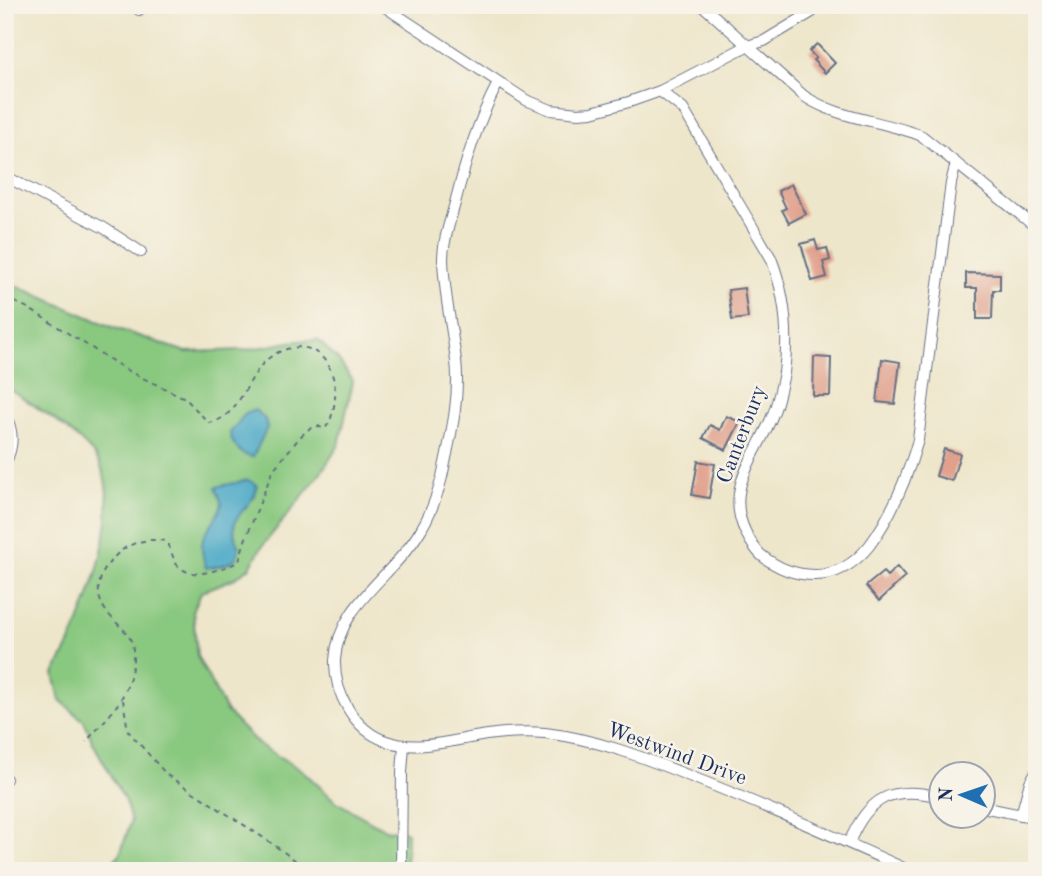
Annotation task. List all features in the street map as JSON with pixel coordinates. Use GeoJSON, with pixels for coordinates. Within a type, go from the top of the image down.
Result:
{"type":"FeatureCollection","features":[{"type":"Feature","properties":{"kind":"street"},"geometry":{"type":"LineString","coordinates":[[382,5],[526,100],[564,112],[592,112],[660,91],[747,46],[764,41],[798,22],[817,5]]}},
{"type":"Feature","properties":{"kind":"street"},"geometry":{"type":"LineString","coordinates":[[702,5],[796,90],[817,105],[848,117],[922,136],[1037,228]]}},
{"type":"Feature","properties":{"kind":"street","name":"Westwind Drive"},"geometry":{"type":"LineString","coordinates":[[498,83],[471,143],[444,242],[445,288],[457,386],[454,416],[437,496],[417,537],[390,572],[350,613],[343,627],[335,660],[344,702],[361,726],[386,741],[425,746],[497,734],[520,733],[569,737],[631,753],[736,794],[910,871]]}},
{"type":"Feature","properties":{"kind":"street","name":"Canterbury"},"geometry":{"type":"LineString","coordinates":[[660,91],[683,109],[771,258],[777,274],[784,310],[783,374],[772,415],[744,473],[737,496],[737,512],[757,551],[780,568],[795,573],[822,575],[851,565],[887,519],[910,467],[918,440],[951,183],[956,163]]}},
{"type":"Feature","properties":{"kind":"street"},"geometry":{"type":"LineString","coordinates":[[5,176],[104,228],[141,252]]}},
{"type":"Feature","properties":{"kind":"street"},"geometry":{"type":"LineString","coordinates":[[5,414],[13,432],[13,443],[5,464]]}},
{"type":"Feature","properties":{"kind":"street"},"geometry":{"type":"LineString","coordinates":[[401,871],[401,772],[404,744]]}},
{"type":"Feature","properties":{"kind":"street"},"geometry":{"type":"LineString","coordinates":[[1021,815],[1030,782],[1037,770]]}},
{"type":"Feature","properties":{"kind":"street"},"geometry":{"type":"LineString","coordinates":[[849,843],[858,822],[880,800],[892,794],[926,793]]}},
{"type":"Feature","properties":{"kind":"street"},"geometry":{"type":"LineString","coordinates":[[996,810],[1037,818]]}},
{"type":"Feature","properties":{"kind":"path"},"geometry":{"type":"LineString","coordinates":[[5,298],[26,307],[130,372],[185,398],[209,423],[226,414],[265,361],[283,350],[298,346],[307,348],[324,359],[334,376],[335,401],[328,426],[324,429],[318,426],[309,429],[273,470],[244,542],[239,562],[198,574],[190,572],[177,564],[166,541],[156,540],[134,542],[105,566],[100,577],[105,610],[125,629],[133,642],[133,662],[123,698],[86,741]]}},
{"type":"Feature","properties":{"kind":"path"},"geometry":{"type":"LineString","coordinates":[[123,698],[128,731],[167,775],[310,871]]}},
{"type":"Feature","properties":{"kind":"green space"},"geometry":{"type":"Polygon","coordinates":[[[5,281],[112,327],[186,352],[246,350],[318,340],[338,360],[353,381],[339,445],[320,474],[261,548],[250,567],[235,578],[201,592],[193,611],[197,656],[226,711],[258,744],[303,771],[335,801],[384,829],[407,832],[406,871],[104,871],[120,854],[131,821],[125,801],[84,721],[60,700],[54,674],[77,628],[97,572],[107,514],[106,487],[100,464],[83,443],[5,386],[5,281]]]}},
{"type":"Feature","properties":{"kind":"water"},"geometry":{"type":"Polygon","coordinates":[[[255,410],[265,419],[267,428],[253,457],[238,449],[230,433],[245,414],[255,410]]]}},
{"type":"Feature","properties":{"kind":"water"},"geometry":{"type":"Polygon","coordinates":[[[248,480],[257,485],[254,496],[235,523],[234,532],[239,548],[237,556],[228,563],[206,568],[202,545],[206,531],[222,503],[216,487],[248,480]]]}},
{"type":"Feature","properties":{"kind":"building"},"geometry":{"type":"Polygon","coordinates":[[[817,44],[835,63],[825,73],[809,51],[817,44]]]}},
{"type":"Feature","properties":{"kind":"building"},"geometry":{"type":"Polygon","coordinates":[[[791,184],[806,214],[789,223],[782,210],[786,208],[778,191],[791,184]]]}},
{"type":"Feature","properties":{"kind":"building"},"geometry":{"type":"Polygon","coordinates":[[[815,240],[818,250],[827,248],[830,260],[823,262],[827,277],[812,281],[801,244],[815,240]]]}},
{"type":"Feature","properties":{"kind":"building"},"geometry":{"type":"Polygon","coordinates":[[[966,273],[1000,274],[1000,290],[993,290],[992,319],[977,319],[977,288],[966,288],[966,273]]]}},
{"type":"Feature","properties":{"kind":"building"},"geometry":{"type":"Polygon","coordinates":[[[744,288],[748,318],[732,320],[728,290],[744,288]]]}},
{"type":"Feature","properties":{"kind":"building"},"geometry":{"type":"Polygon","coordinates":[[[814,357],[831,358],[830,396],[813,396],[814,357]]]}},
{"type":"Feature","properties":{"kind":"building"},"geometry":{"type":"Polygon","coordinates":[[[882,359],[900,362],[895,404],[877,402],[882,359]]]}},
{"type":"Feature","properties":{"kind":"building"},"geometry":{"type":"Polygon","coordinates":[[[726,416],[740,422],[726,450],[703,438],[710,425],[720,430],[726,416]]]}},
{"type":"Feature","properties":{"kind":"building"},"geometry":{"type":"Polygon","coordinates":[[[944,449],[960,454],[952,481],[936,476],[944,449]]]}},
{"type":"Feature","properties":{"kind":"building"},"geometry":{"type":"Polygon","coordinates":[[[698,461],[715,464],[709,498],[692,495],[698,461]]]}},
{"type":"Feature","properties":{"kind":"building"},"geometry":{"type":"Polygon","coordinates":[[[897,567],[905,577],[879,601],[866,586],[883,572],[887,576],[897,567]]]}}]}
